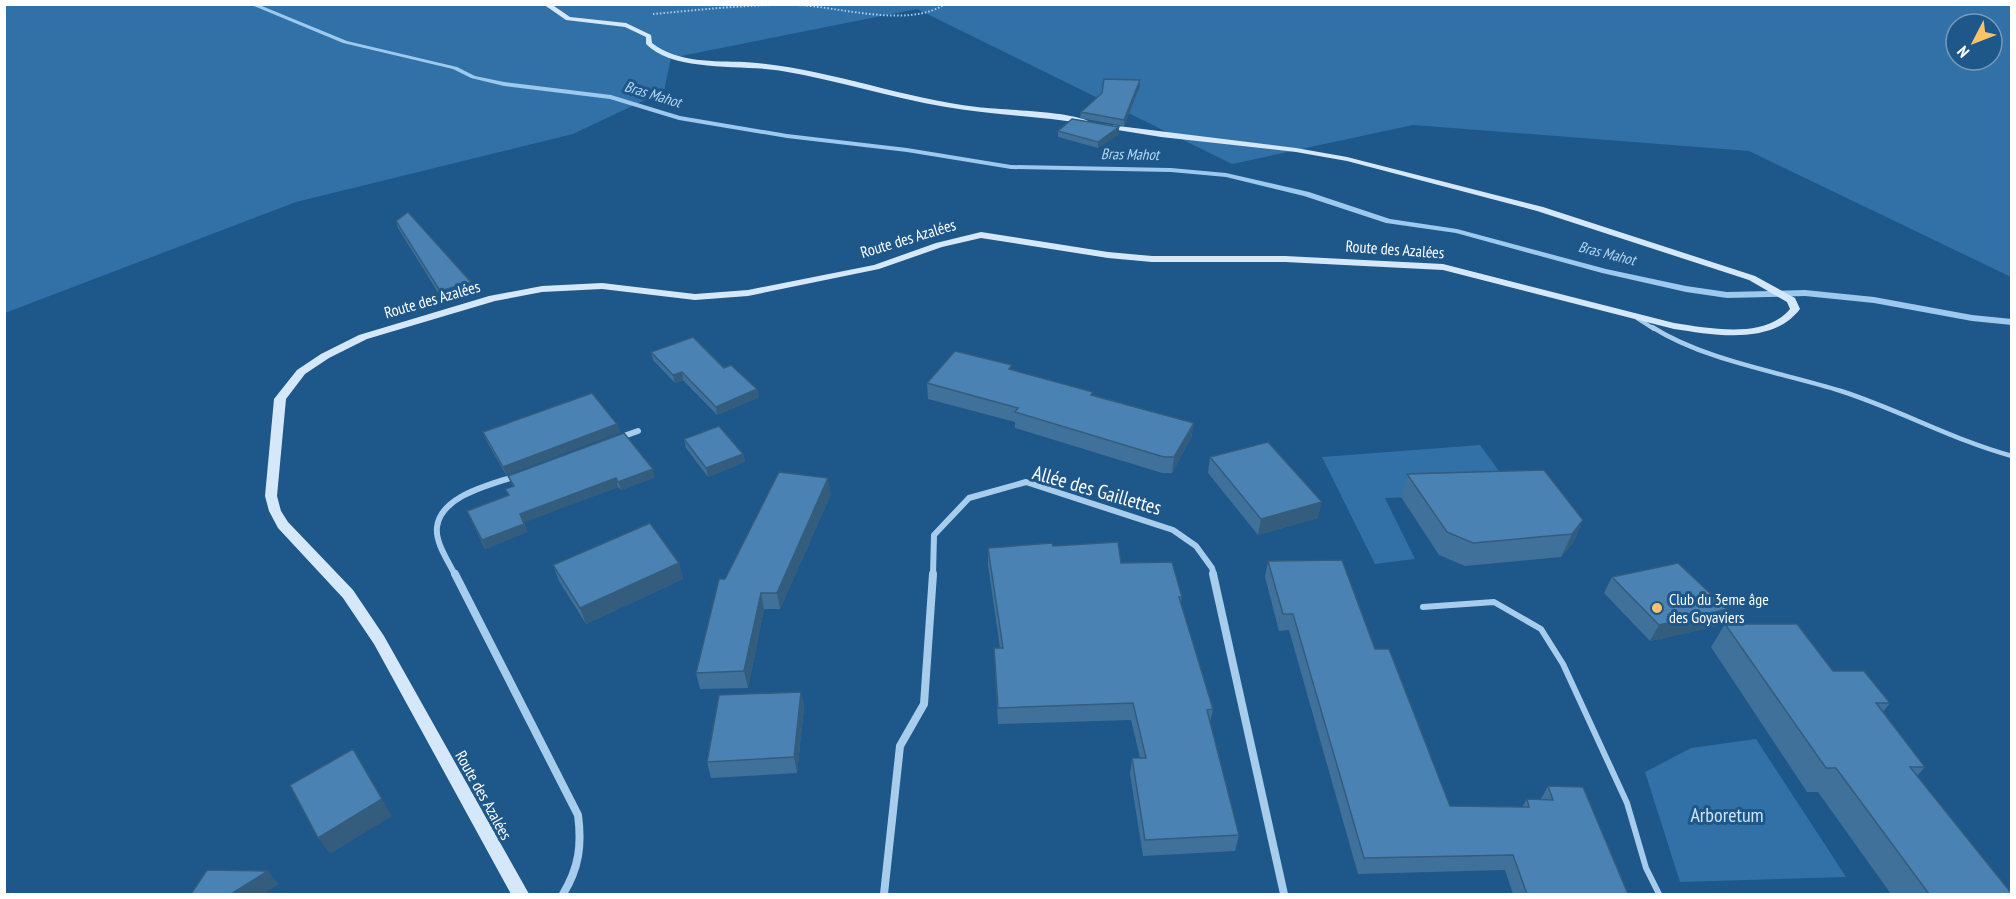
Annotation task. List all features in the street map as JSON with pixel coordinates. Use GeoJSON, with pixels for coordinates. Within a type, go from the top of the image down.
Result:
{"type":"FeatureCollection","features":[{"type":"Feature","properties":{"kind":"main road","name":"Route des Azalées"},"geometry":{"type":"LineString","coordinates":[[520,894],[379,640],[348,594],[283,525],[275,511],[271,496],[280,399],[301,372],[344,345],[429,315],[493,298],[542,289],[602,286],[695,297],[748,294],[876,267],[939,245],[981,234],[1108,255],[1152,259],[1285,259],[1443,267],[1674,326],[1712,331],[1746,331],[1775,327],[1791,318],[1795,309],[1791,300],[1776,289],[1724,267],[1539,209],[1347,159],[1296,150],[1133,132],[1041,115],[949,106],[794,70],[676,57],[652,48],[650,36],[626,25],[568,18],[546,4]]}},
{"type":"Feature","properties":{"kind":"street"},"geometry":{"type":"LineString","coordinates":[[615,439],[638,430]]}},
{"type":"Feature","properties":{"kind":"street"},"geometry":{"type":"LineString","coordinates":[[526,472],[461,498],[445,511],[436,528],[440,545],[578,815],[582,842],[578,872],[563,894]]}},
{"type":"Feature","properties":{"kind":"street","name":"Allée des Gaillettes"},"geometry":{"type":"LineString","coordinates":[[884,894],[900,746],[924,704],[934,536],[969,498],[1026,482],[1173,530],[1196,546],[1212,568],[1284,894]]}},
{"type":"Feature","properties":{"kind":"lane"},"geometry":{"type":"LineString","coordinates":[[1633,315],[1677,344],[1844,392],[1982,448],[2012,456]]}},
{"type":"Feature","properties":{"kind":"lane"},"geometry":{"type":"LineString","coordinates":[[1423,607],[1494,602],[1541,629],[1563,664],[1627,803],[1646,868],[1659,894]]}},
{"type":"Feature","properties":{"kind":"path"},"geometry":{"type":"LineString","coordinates":[[609,22],[630,17],[761,5],[799,5],[908,16],[933,12],[945,4]]}},
{"type":"Feature","properties":{"kind":"green space"},"geometry":{"type":"Polygon","coordinates":[[[5,5],[2011,5],[2011,277],[1749,151],[1413,125],[1232,164],[917,9],[671,58],[664,91],[573,134],[296,202],[5,313],[5,5]]]}},
{"type":"Feature","properties":{"kind":"green space"},"geometry":{"type":"Polygon","coordinates":[[[1480,445],[1515,493],[1385,498],[1415,559],[1375,564],[1322,457],[1480,445]]]}},
{"type":"Feature","properties":{"kind":"green space","name":"Arboretum"},"geometry":{"type":"Polygon","coordinates":[[[1756,739],[1846,877],[1680,882],[1645,772],[1691,748],[1756,739]]]}},
{"type":"Feature","properties":{"kind":"building"},"geometry":{"type":"Polygon","coordinates":[[[1104,79],[1140,80],[1124,120],[1081,112],[1102,93],[1104,79]]]}},
{"type":"Feature","properties":{"kind":"building"},"geometry":{"type":"Polygon","coordinates":[[[1072,119],[1119,127],[1098,142],[1058,131],[1072,119]]]}},
{"type":"Feature","properties":{"kind":"building"},"geometry":{"type":"Polygon","coordinates":[[[408,212],[471,282],[440,291],[396,221],[408,212]]]}},
{"type":"Feature","properties":{"kind":"building"},"geometry":{"type":"Polygon","coordinates":[[[693,337],[724,368],[731,365],[757,389],[716,407],[682,372],[673,375],[651,352],[693,337]]]}},
{"type":"Feature","properties":{"kind":"building"},"geometry":{"type":"Polygon","coordinates":[[[955,351],[1012,365],[1009,369],[1093,392],[1091,395],[1194,423],[1174,457],[1164,457],[1015,412],[1018,408],[927,383],[955,351]]]}},
{"type":"Feature","properties":{"kind":"building"},"geometry":{"type":"Polygon","coordinates":[[[592,393],[617,424],[503,467],[483,432],[592,393]]]}},
{"type":"Feature","properties":{"kind":"building"},"geometry":{"type":"Polygon","coordinates":[[[719,426],[743,454],[706,468],[684,439],[719,426]]]}},
{"type":"Feature","properties":{"kind":"building"},"geometry":{"type":"Polygon","coordinates":[[[624,433],[653,469],[618,482],[616,478],[520,514],[524,524],[482,540],[467,511],[509,495],[505,489],[514,486],[508,476],[624,433]]]}},
{"type":"Feature","properties":{"kind":"building"},"geometry":{"type":"Polygon","coordinates":[[[1268,442],[1322,502],[1261,519],[1210,457],[1268,442]]]}},
{"type":"Feature","properties":{"kind":"building"},"geometry":{"type":"Polygon","coordinates":[[[1544,470],[1583,520],[1572,534],[1473,543],[1447,532],[1407,474],[1544,470]]]}},
{"type":"Feature","properties":{"kind":"building"},"geometry":{"type":"Polygon","coordinates":[[[779,472],[828,478],[777,593],[761,593],[744,671],[696,673],[719,579],[725,579],[779,472]]]}},
{"type":"Feature","properties":{"kind":"building"},"geometry":{"type":"Polygon","coordinates":[[[650,523],[679,563],[580,608],[553,565],[650,523]]]}},
{"type":"Feature","properties":{"kind":"building"},"geometry":{"type":"Polygon","coordinates":[[[1118,542],[1121,563],[1172,562],[1182,597],[1179,597],[1213,709],[1207,710],[1239,835],[1145,840],[1132,758],[1146,758],[1133,703],[998,708],[994,648],[1003,648],[988,548],[1052,543],[1053,546],[1118,542]]]}},
{"type":"Feature","properties":{"kind":"building"},"geometry":{"type":"Polygon","coordinates":[[[1342,560],[1375,649],[1389,649],[1450,806],[1529,807],[1527,799],[1553,800],[1548,786],[1583,787],[1628,894],[1527,894],[1513,855],[1364,858],[1293,614],[1283,614],[1268,561],[1342,560]]]}},
{"type":"Feature","properties":{"kind":"building"},"geometry":{"type":"Polygon","coordinates":[[[1678,563],[1727,609],[1659,625],[1612,577],[1678,563]]]}},
{"type":"Feature","properties":{"kind":"building"},"geometry":{"type":"Polygon","coordinates":[[[1725,624],[1797,624],[1833,671],[1864,671],[1890,703],[1876,703],[1925,767],[1910,767],[2012,894],[1929,894],[1836,768],[1826,768],[1725,624]]]}},
{"type":"Feature","properties":{"kind":"building"},"geometry":{"type":"Polygon","coordinates":[[[801,692],[794,757],[707,762],[719,695],[801,692]]]}},
{"type":"Feature","properties":{"kind":"building"},"geometry":{"type":"Polygon","coordinates":[[[353,749],[382,799],[318,838],[290,785],[353,749]]]}},
{"type":"Feature","properties":{"kind":"building"},"geometry":{"type":"Polygon","coordinates":[[[207,870],[268,871],[234,892],[291,894],[191,894],[207,870]]]}},
{"type":"Feature","properties":{"kind":"waterway","name":"Bras Mahot"},"geometry":{"type":"LineString","coordinates":[[251,4],[345,42],[455,68],[473,77],[504,84],[611,97],[679,118],[787,136],[907,150],[1011,167],[1171,170],[1226,175],[1306,194],[1389,221],[1457,231],[1605,271],[1686,289],[1727,295],[1805,293],[1874,300],[1972,318],[2012,322]]}},
{"type":"Feature","properties":{"kind":"place","name":"Club du 3eme âge des Goyaviers"},"geometry":{"type":"Point","coordinates":[1657,608]}}]}
